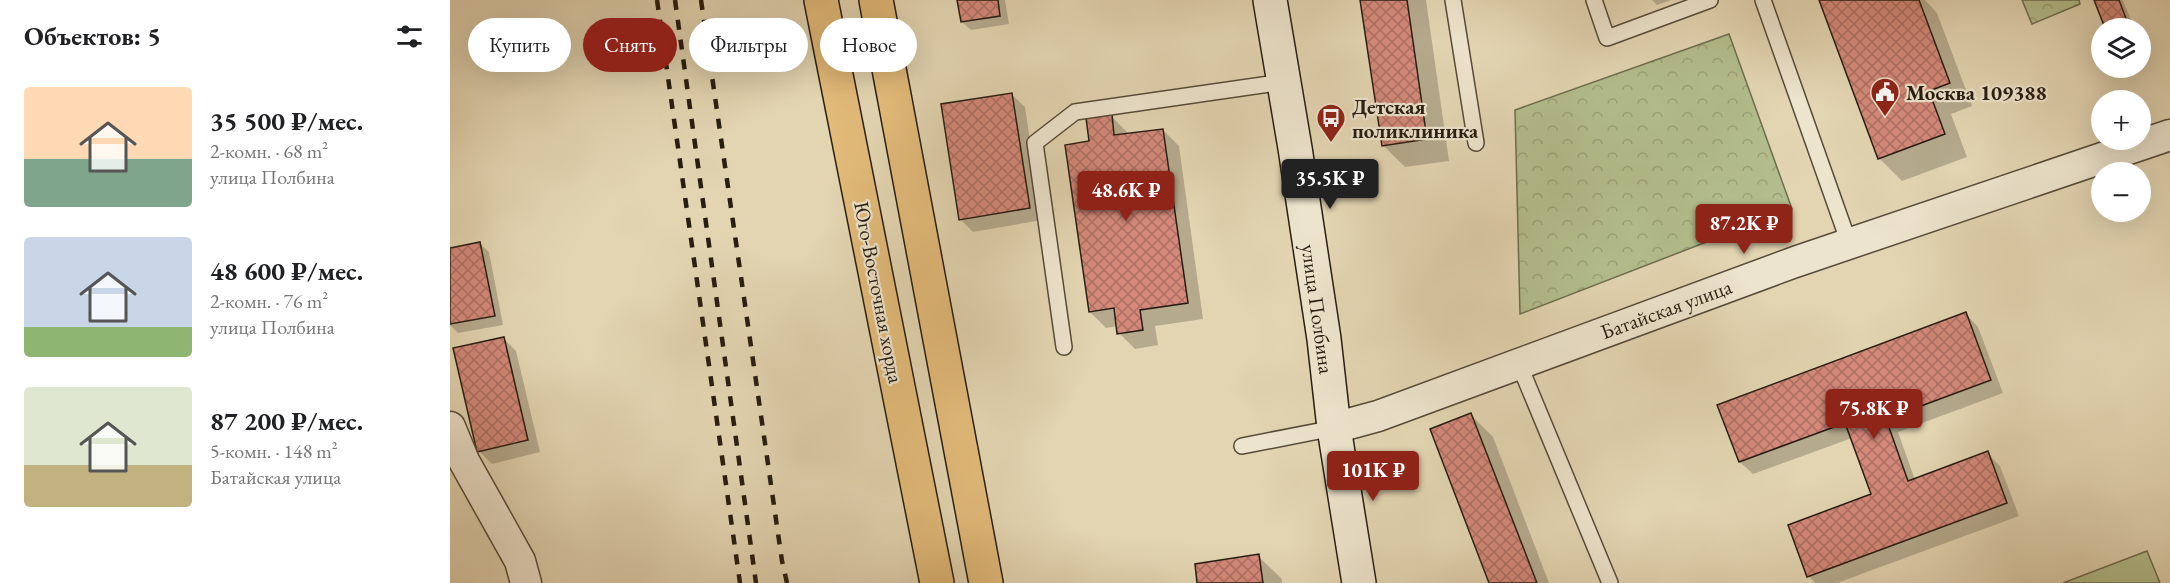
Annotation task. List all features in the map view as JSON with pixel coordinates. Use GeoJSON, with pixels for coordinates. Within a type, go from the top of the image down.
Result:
{"type":"FeatureCollection","features":[{"type":"Feature","properties":{"kind":"main road","name":"Юго-Восточная хорда"},"geometry":{"type":"LineString","coordinates":[[820,0],[937,583]]}},
{"type":"Feature","properties":{"kind":"main road"},"geometry":{"type":"LineString","coordinates":[[876,0],[986,583]]}},
{"type":"Feature","properties":{"kind":"main road","name":"улица Полбина"},"geometry":{"type":"LineString","coordinates":[[1270,0],[1324,339],[1334,428],[1359,583]]}},
{"type":"Feature","properties":{"kind":"street","name":"Батайская улица"},"geometry":{"type":"LineString","coordinates":[[1334,428],[1378,416],[1849,243],[2170,135]]}},
{"type":"Feature","properties":{"kind":"street"},"geometry":{"type":"LineString","coordinates":[[450,427],[464,461],[520,561],[526,583]]}},
{"type":"Feature","properties":{"kind":"lane"},"geometry":{"type":"LineString","coordinates":[[1453,0],[1476,143]]}},
{"type":"Feature","properties":{"kind":"lane"},"geometry":{"type":"LineString","coordinates":[[1593,0],[1607,38],[1710,0]]}},
{"type":"Feature","properties":{"kind":"lane"},"geometry":{"type":"LineString","coordinates":[[1762,0],[1849,243]]}},
{"type":"Feature","properties":{"kind":"lane"},"geometry":{"type":"LineString","coordinates":[[1064,347],[1035,143],[1076,112],[1283,82]]}},
{"type":"Feature","properties":{"kind":"lane"},"geometry":{"type":"LineString","coordinates":[[1519,364],[1610,583]]}},
{"type":"Feature","properties":{"kind":"lane"},"geometry":{"type":"LineString","coordinates":[[1242,446],[1334,428]]}},
{"type":"Feature","properties":{"kind":"green space"},"geometry":{"type":"Polygon","coordinates":[[[2022,0],[2079,0],[2080,4],[2032,24],[2022,0]]]}},
{"type":"Feature","properties":{"kind":"green space"},"geometry":{"type":"Polygon","coordinates":[[[1729,34],[1792,209],[1520,314],[1515,110],[1729,34]]]}},
{"type":"Feature","properties":{"kind":"green space"},"geometry":{"type":"Polygon","coordinates":[[[2147,551],[2160,583],[2063,583],[2147,551]]]}},
{"type":"Feature","properties":{"kind":"building"},"geometry":{"type":"Polygon","coordinates":[[[957,0],[998,0],[1000,16],[961,22],[957,0]]]}},
{"type":"Feature","properties":{"kind":"building"},"geometry":{"type":"Polygon","coordinates":[[[1360,0],[1407,0],[1427,139],[1382,146],[1360,0]]]}},
{"type":"Feature","properties":{"kind":"building"},"geometry":{"type":"Polygon","coordinates":[[[1819,0],[1919,0],[1950,83],[1929,91],[1945,134],[1878,159],[1819,0]]]}},
{"type":"Feature","properties":{"kind":"building"},"geometry":{"type":"Polygon","coordinates":[[[2094,0],[2119,0],[2126,18],[2101,18],[2094,0]]]}},
{"type":"Feature","properties":{"kind":"building"},"geometry":{"type":"Polygon","coordinates":[[[1012,93],[1030,208],[959,220],[941,104],[1012,93]]]}},
{"type":"Feature","properties":{"kind":"building"},"geometry":{"type":"Polygon","coordinates":[[[1112,114],[1114,135],[1163,129],[1188,303],[1140,310],[1143,330],[1117,334],[1114,308],[1089,312],[1065,145],[1089,141],[1086,118],[1112,114]]]}},
{"type":"Feature","properties":{"kind":"building"},"geometry":{"type":"Polygon","coordinates":[[[480,242],[495,316],[450,324],[450,248],[480,242]]]}},
{"type":"Feature","properties":{"kind":"building"},"geometry":{"type":"Polygon","coordinates":[[[1966,312],[1991,380],[1886,419],[1908,481],[1988,451],[2007,503],[1807,577],[1788,525],[1871,494],[1845,423],[1739,462],[1717,405],[1966,312]]]}},
{"type":"Feature","properties":{"kind":"building"},"geometry":{"type":"Polygon","coordinates":[[[504,337],[528,440],[477,452],[453,348],[504,337]]]}},
{"type":"Feature","properties":{"kind":"building"},"geometry":{"type":"Polygon","coordinates":[[[1471,413],[1537,583],[1489,583],[1430,429],[1471,413]]]}},
{"type":"Feature","properties":{"kind":"building"},"geometry":{"type":"Polygon","coordinates":[[[1259,554],[1263,583],[1197,583],[1195,564],[1259,554]]]}},
{"type":"Feature","properties":{"kind":"railway"},"geometry":{"type":"LineString","coordinates":[[657,0],[740,583]]}},
{"type":"Feature","properties":{"kind":"railway"},"geometry":{"type":"LineString","coordinates":[[675,0],[756,583]]}},
{"type":"Feature","properties":{"kind":"railway"},"geometry":{"type":"LineString","coordinates":[[701,0],[787,583]]}},
{"type":"Feature","properties":{"kind":"place","name":"Москва 109388"},"geometry":{"type":"Point","coordinates":[1885,118]}},
{"type":"Feature","properties":{"kind":"place","name":"Детская поликлиника"},"geometry":{"type":"Point","coordinates":[1331,144]}}]}
